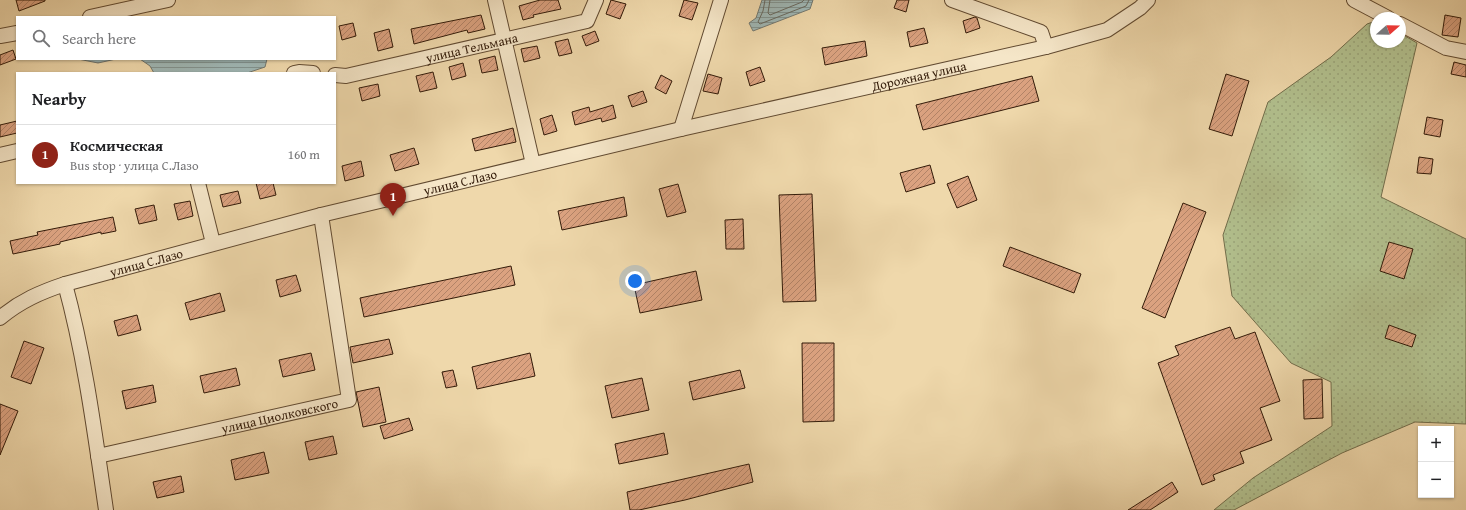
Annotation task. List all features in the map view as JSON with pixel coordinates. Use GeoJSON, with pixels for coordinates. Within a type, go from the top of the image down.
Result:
{"type":"FeatureCollection","features":[{"type":"Feature","properties":{"kind":"street"},"geometry":{"type":"LineString","coordinates":[[94,16],[168,0]]}},
{"type":"Feature","properties":{"kind":"street"},"geometry":{"type":"LineString","coordinates":[[495,0],[533,164]]}},
{"type":"Feature","properties":{"kind":"street","name":"улица Тельмана"},"geometry":{"type":"LineString","coordinates":[[336,75],[346,76],[587,21],[596,0]]}},
{"type":"Feature","properties":{"kind":"street"},"geometry":{"type":"LineString","coordinates":[[681,129],[721,0]]}},
{"type":"Feature","properties":{"kind":"street"},"geometry":{"type":"LineString","coordinates":[[952,0],[1041,32],[1046,47]]}},
{"type":"Feature","properties":{"kind":"street","name":"Дорожная улица"},"geometry":{"type":"LineString","coordinates":[[681,129],[1046,47],[1107,30],[1140,8],[1148,0]]}},
{"type":"Feature","properties":{"kind":"street"},"geometry":{"type":"LineString","coordinates":[[1354,0],[1377,12]]}},
{"type":"Feature","properties":{"kind":"street"},"geometry":{"type":"LineString","coordinates":[[1406,27],[1446,48],[1466,52]]}},
{"type":"Feature","properties":{"kind":"street"},"geometry":{"type":"LineString","coordinates":[[0,36],[16,33]]}},
{"type":"Feature","properties":{"kind":"street","name":"улица С.Лазо"},"geometry":{"type":"LineString","coordinates":[[0,318],[13,307],[34,295],[65,284],[321,215],[681,129]]}},
{"type":"Feature","properties":{"kind":"street"},"geometry":{"type":"LineString","coordinates":[[0,155],[16,151]]}},
{"type":"Feature","properties":{"kind":"street"},"geometry":{"type":"LineString","coordinates":[[198,184],[214,243]]}},
{"type":"Feature","properties":{"kind":"street","name":"улица Циолковского"},"geometry":{"type":"LineString","coordinates":[[98,456],[349,400],[321,215]]}},
{"type":"Feature","properties":{"kind":"street"},"geometry":{"type":"LineString","coordinates":[[65,284],[73,312],[106,510]]}},
{"type":"Feature","properties":{"kind":"green space"},"geometry":{"type":"Polygon","coordinates":[[[1370,23],[1370,48],[1406,48],[1406,37],[1417,43],[1381,197],[1466,239],[1466,424],[1415,422],[1342,453],[1234,510],[1214,510],[1253,478],[1332,426],[1331,382],[1291,363],[1232,296],[1223,235],[1268,102],[1331,57],[1367,24],[1370,23]]]}},
{"type":"Feature","properties":{"kind":"water"},"geometry":{"type":"Polygon","coordinates":[[[762,0],[813,0],[810,9],[753,31],[749,23],[756,18],[762,0]]]}},
{"type":"Feature","properties":{"kind":"water"},"geometry":{"type":"Polygon","coordinates":[[[83,60],[112,60],[98,63],[83,60]]]}},
{"type":"Feature","properties":{"kind":"water"},"geometry":{"type":"Polygon","coordinates":[[[141,60],[267,60],[265,67],[250,72],[153,72],[150,66],[141,60]]]}},
{"type":"Feature","properties":{"kind":"building"},"geometry":{"type":"Polygon","coordinates":[[[16,0],[45,0],[45,1],[19,11],[16,0]]]}},
{"type":"Feature","properties":{"kind":"building"},"geometry":{"type":"Polygon","coordinates":[[[540,0],[558,0],[561,9],[533,15],[534,17],[523,20],[519,6],[540,0]]]}},
{"type":"Feature","properties":{"kind":"building"},"geometry":{"type":"Polygon","coordinates":[[[611,0],[626,4],[620,19],[606,14],[611,0]]]}},
{"type":"Feature","properties":{"kind":"building"},"geometry":{"type":"Polygon","coordinates":[[[684,0],[698,3],[692,20],[679,16],[684,0]]]}},
{"type":"Feature","properties":{"kind":"building"},"geometry":{"type":"Polygon","coordinates":[[[897,0],[909,0],[906,12],[894,8],[897,0]]]}},
{"type":"Feature","properties":{"kind":"building"},"geometry":{"type":"Polygon","coordinates":[[[481,15],[485,29],[468,33],[467,30],[414,44],[411,29],[481,15]]]}},
{"type":"Feature","properties":{"kind":"building"},"geometry":{"type":"Polygon","coordinates":[[[1445,15],[1461,18],[1458,37],[1442,35],[1445,15]]]}},
{"type":"Feature","properties":{"kind":"building"},"geometry":{"type":"Polygon","coordinates":[[[975,17],[977,18],[980,28],[966,33],[963,21],[975,17]]]}},
{"type":"Feature","properties":{"kind":"building"},"geometry":{"type":"Polygon","coordinates":[[[353,23],[356,36],[342,40],[339,26],[353,23]]]}},
{"type":"Feature","properties":{"kind":"building"},"geometry":{"type":"Polygon","coordinates":[[[924,28],[928,43],[910,47],[907,32],[924,28]]]}},
{"type":"Feature","properties":{"kind":"building"},"geometry":{"type":"Polygon","coordinates":[[[389,29],[393,47],[378,51],[374,33],[389,29]]]}},
{"type":"Feature","properties":{"kind":"building"},"geometry":{"type":"Polygon","coordinates":[[[595,31],[599,41],[586,46],[582,36],[595,31]]]}},
{"type":"Feature","properties":{"kind":"building"},"geometry":{"type":"Polygon","coordinates":[[[568,39],[572,53],[559,56],[555,42],[568,39]]]}},
{"type":"Feature","properties":{"kind":"building"},"geometry":{"type":"Polygon","coordinates":[[[865,41],[867,56],[825,65],[822,48],[865,41]]]}},
{"type":"Feature","properties":{"kind":"building"},"geometry":{"type":"Polygon","coordinates":[[[537,46],[540,58],[524,62],[521,49],[537,46]]]}},
{"type":"Feature","properties":{"kind":"building"},"geometry":{"type":"Polygon","coordinates":[[[13,50],[16,59],[0,65],[0,55],[13,50]]]}},
{"type":"Feature","properties":{"kind":"building"},"geometry":{"type":"Polygon","coordinates":[[[495,56],[498,70],[482,73],[479,60],[495,56]]]}},
{"type":"Feature","properties":{"kind":"building"},"geometry":{"type":"Polygon","coordinates":[[[1454,62],[1466,65],[1466,77],[1451,74],[1454,62]]]}},
{"type":"Feature","properties":{"kind":"building"},"geometry":{"type":"Polygon","coordinates":[[[463,63],[466,76],[452,80],[449,67],[463,63]]]}},
{"type":"Feature","properties":{"kind":"building"},"geometry":{"type":"Polygon","coordinates":[[[760,67],[765,81],[750,86],[746,72],[760,67]]]}},
{"type":"Feature","properties":{"kind":"building"},"geometry":{"type":"Polygon","coordinates":[[[433,72],[437,88],[420,92],[416,76],[433,72]]]}},
{"type":"Feature","properties":{"kind":"building"},"geometry":{"type":"Polygon","coordinates":[[[708,74],[722,78],[718,94],[703,91],[708,74]]]}},
{"type":"Feature","properties":{"kind":"building"},"geometry":{"type":"Polygon","coordinates":[[[1226,74],[1249,81],[1232,136],[1209,129],[1226,74]]]}},
{"type":"Feature","properties":{"kind":"building"},"geometry":{"type":"Polygon","coordinates":[[[661,75],[672,81],[666,94],[655,88],[661,75]]]}},
{"type":"Feature","properties":{"kind":"building"},"geometry":{"type":"Polygon","coordinates":[[[1032,76],[1039,101],[923,130],[916,105],[1032,76]]]}},
{"type":"Feature","properties":{"kind":"building"},"geometry":{"type":"Polygon","coordinates":[[[378,84],[380,96],[362,101],[359,88],[378,84]]]}},
{"type":"Feature","properties":{"kind":"building"},"geometry":{"type":"Polygon","coordinates":[[[643,91],[647,102],[632,107],[628,96],[643,91]]]}},
{"type":"Feature","properties":{"kind":"building"},"geometry":{"type":"Polygon","coordinates":[[[613,105],[616,118],[602,122],[601,118],[575,125],[572,112],[589,107],[590,112],[613,105]]]}},
{"type":"Feature","properties":{"kind":"building"},"geometry":{"type":"Polygon","coordinates":[[[552,115],[557,131],[544,135],[540,119],[552,115]]]}},
{"type":"Feature","properties":{"kind":"building"},"geometry":{"type":"Polygon","coordinates":[[[1427,117],[1443,120],[1440,137],[1424,134],[1427,117]]]}},
{"type":"Feature","properties":{"kind":"building"},"geometry":{"type":"Polygon","coordinates":[[[16,121],[16,133],[0,137],[0,125],[16,121]]]}},
{"type":"Feature","properties":{"kind":"building"},"geometry":{"type":"Polygon","coordinates":[[[513,128],[516,142],[475,151],[472,139],[513,128]]]}},
{"type":"Feature","properties":{"kind":"building"},"geometry":{"type":"Polygon","coordinates":[[[414,148],[419,164],[395,171],[390,155],[414,148]]]}},
{"type":"Feature","properties":{"kind":"building"},"geometry":{"type":"Polygon","coordinates":[[[1419,157],[1433,159],[1431,174],[1417,173],[1419,157]]]}},
{"type":"Feature","properties":{"kind":"building"},"geometry":{"type":"Polygon","coordinates":[[[361,161],[364,176],[345,181],[342,166],[361,161]]]}},
{"type":"Feature","properties":{"kind":"building"},"geometry":{"type":"Polygon","coordinates":[[[930,165],[935,183],[906,192],[900,173],[930,165]]]}},
{"type":"Feature","properties":{"kind":"building"},"geometry":{"type":"Polygon","coordinates":[[[968,176],[977,200],[957,208],[947,184],[968,176]]]}},
{"type":"Feature","properties":{"kind":"building"},"geometry":{"type":"Polygon","coordinates":[[[256,184],[273,184],[276,195],[260,199],[256,184]]]}},
{"type":"Feature","properties":{"kind":"building"},"geometry":{"type":"Polygon","coordinates":[[[678,184],[686,212],[667,217],[659,189],[678,184]]]}},
{"type":"Feature","properties":{"kind":"building"},"geometry":{"type":"Polygon","coordinates":[[[238,191],[241,203],[223,207],[220,195],[238,191]]]}},
{"type":"Feature","properties":{"kind":"building"},"geometry":{"type":"Polygon","coordinates":[[[812,194],[816,301],[783,302],[779,195],[812,194]]]}},
{"type":"Feature","properties":{"kind":"building"},"geometry":{"type":"Polygon","coordinates":[[[624,197],[627,216],[562,230],[558,211],[624,197]]]}},
{"type":"Feature","properties":{"kind":"building"},"geometry":{"type":"Polygon","coordinates":[[[190,201],[193,216],[178,220],[174,204],[190,201]]]}},
{"type":"Feature","properties":{"kind":"building"},"geometry":{"type":"Polygon","coordinates":[[[1183,203],[1206,212],[1165,318],[1142,308],[1183,203]]]}},
{"type":"Feature","properties":{"kind":"building"},"geometry":{"type":"Polygon","coordinates":[[[154,205],[157,220],[139,224],[135,209],[154,205]]]}},
{"type":"Feature","properties":{"kind":"building"},"geometry":{"type":"Polygon","coordinates":[[[113,217],[116,231],[101,234],[101,232],[60,242],[60,244],[13,254],[10,241],[38,235],[37,232],[113,217]]]}},
{"type":"Feature","properties":{"kind":"building"},"geometry":{"type":"Polygon","coordinates":[[[743,219],[744,249],[726,249],[725,220],[743,219]]]}},
{"type":"Feature","properties":{"kind":"building"},"geometry":{"type":"Polygon","coordinates":[[[1389,242],[1413,249],[1404,279],[1380,271],[1389,242]]]}},
{"type":"Feature","properties":{"kind":"building"},"geometry":{"type":"Polygon","coordinates":[[[1010,247],[1081,274],[1074,293],[1003,266],[1010,247]]]}},
{"type":"Feature","properties":{"kind":"building"},"geometry":{"type":"Polygon","coordinates":[[[511,266],[515,285],[364,317],[360,298],[511,266]]]}},
{"type":"Feature","properties":{"kind":"building"},"geometry":{"type":"Polygon","coordinates":[[[696,271],[702,300],[640,313],[634,285],[696,271]]]}},
{"type":"Feature","properties":{"kind":"building"},"geometry":{"type":"Polygon","coordinates":[[[296,275],[301,291],[280,297],[276,280],[296,275]]]}},
{"type":"Feature","properties":{"kind":"building"},"geometry":{"type":"Polygon","coordinates":[[[220,293],[225,311],[190,320],[185,303],[220,293]]]}},
{"type":"Feature","properties":{"kind":"building"},"geometry":{"type":"Polygon","coordinates":[[[137,315],[141,330],[118,336],[114,321],[137,315]]]}},
{"type":"Feature","properties":{"kind":"building"},"geometry":{"type":"Polygon","coordinates":[[[1389,325],[1416,335],[1412,347],[1385,338],[1389,325]]]}},
{"type":"Feature","properties":{"kind":"building"},"geometry":{"type":"Polygon","coordinates":[[[1230,327],[1235,339],[1255,332],[1280,401],[1260,408],[1272,440],[1240,452],[1244,463],[1213,475],[1215,480],[1202,485],[1158,363],[1179,355],[1175,346],[1230,327]]]}},
{"type":"Feature","properties":{"kind":"building"},"geometry":{"type":"Polygon","coordinates":[[[389,339],[393,354],[353,363],[350,347],[389,339]]]}},
{"type":"Feature","properties":{"kind":"building"},"geometry":{"type":"Polygon","coordinates":[[[24,341],[44,348],[31,384],[11,377],[24,341]]]}},
{"type":"Feature","properties":{"kind":"building"},"geometry":{"type":"Polygon","coordinates":[[[802,343],[834,343],[834,421],[803,422],[802,343]]]}},
{"type":"Feature","properties":{"kind":"building"},"geometry":{"type":"Polygon","coordinates":[[[311,353],[315,370],[283,377],[279,360],[311,353]]]}},
{"type":"Feature","properties":{"kind":"building"},"geometry":{"type":"Polygon","coordinates":[[[530,353],[535,376],[477,389],[472,367],[530,353]]]}},
{"type":"Feature","properties":{"kind":"building"},"geometry":{"type":"Polygon","coordinates":[[[236,368],[240,385],[204,393],[200,376],[236,368]]]}},
{"type":"Feature","properties":{"kind":"building"},"geometry":{"type":"Polygon","coordinates":[[[453,370],[457,386],[446,388],[442,372],[453,370]]]}},
{"type":"Feature","properties":{"kind":"building"},"geometry":{"type":"Polygon","coordinates":[[[740,370],[745,388],[693,400],[689,382],[740,370]]]}},
{"type":"Feature","properties":{"kind":"building"},"geometry":{"type":"Polygon","coordinates":[[[642,378],[649,410],[612,418],[605,386],[642,378]]]}},
{"type":"Feature","properties":{"kind":"building"},"geometry":{"type":"Polygon","coordinates":[[[1322,379],[1323,418],[1304,419],[1303,380],[1322,379]]]}},
{"type":"Feature","properties":{"kind":"building"},"geometry":{"type":"Polygon","coordinates":[[[153,385],[156,402],[126,409],[122,391],[153,385]]]}},
{"type":"Feature","properties":{"kind":"building"},"geometry":{"type":"Polygon","coordinates":[[[379,387],[386,422],[363,427],[356,392],[379,387]]]}},
{"type":"Feature","properties":{"kind":"building"},"geometry":{"type":"Polygon","coordinates":[[[0,404],[18,411],[0,455],[0,404]]]}},
{"type":"Feature","properties":{"kind":"building"},"geometry":{"type":"Polygon","coordinates":[[[409,418],[413,430],[384,439],[380,426],[409,418]]]}},
{"type":"Feature","properties":{"kind":"building"},"geometry":{"type":"Polygon","coordinates":[[[664,433],[668,454],[619,464],[615,444],[664,433]]]}},
{"type":"Feature","properties":{"kind":"building"},"geometry":{"type":"Polygon","coordinates":[[[333,436],[337,454],[309,460],[305,442],[333,436]]]}},
{"type":"Feature","properties":{"kind":"building"},"geometry":{"type":"Polygon","coordinates":[[[264,452],[269,473],[235,480],[231,460],[264,452]]]}},
{"type":"Feature","properties":{"kind":"building"},"geometry":{"type":"Polygon","coordinates":[[[749,464],[753,482],[685,500],[639,510],[630,510],[627,492],[749,464]]]}},
{"type":"Feature","properties":{"kind":"building"},"geometry":{"type":"Polygon","coordinates":[[[181,476],[184,492],[157,498],[153,482],[181,476]]]}},
{"type":"Feature","properties":{"kind":"building"},"geometry":{"type":"Polygon","coordinates":[[[1172,482],[1178,492],[1150,510],[1128,510],[1172,482]]]}},
{"type":"Feature","properties":{"kind":"place","name":"Космическая"},"geometry":{"type":"Point","coordinates":[393,216]}}]}
